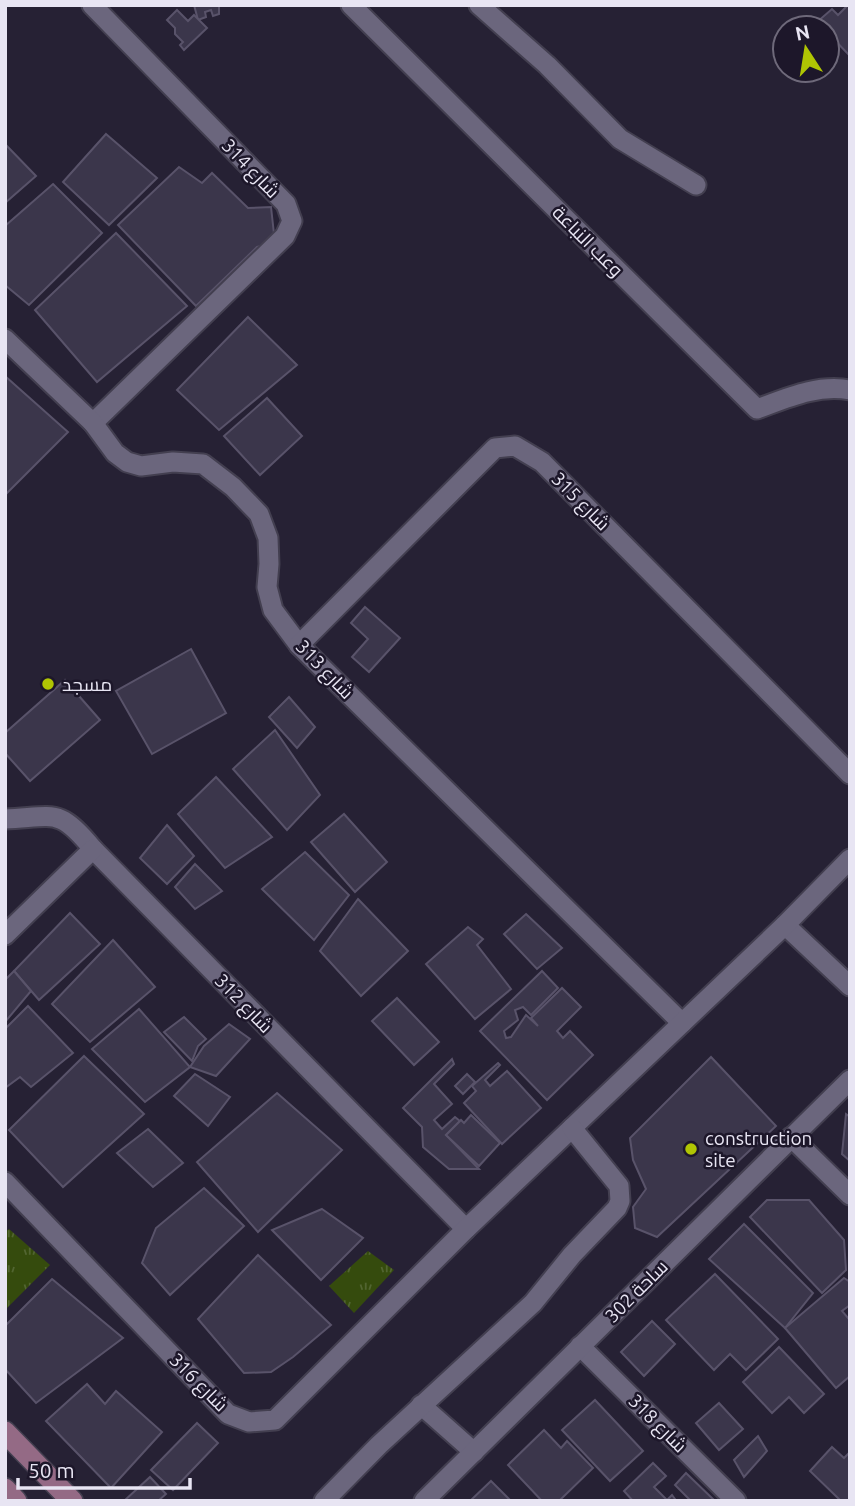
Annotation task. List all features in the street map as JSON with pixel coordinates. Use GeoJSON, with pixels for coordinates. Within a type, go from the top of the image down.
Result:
{"type":"FeatureCollection","features":[{"type":"Feature","properties":{"kind":"street","name":"شارع 314"},"geometry":{"type":"LineString","coordinates":[[92,5],[286,204],[292,221],[285,236],[93,423]]}},
{"type":"Feature","properties":{"kind":"street","name":"وعب النباعة"},"geometry":{"type":"LineString","coordinates":[[351,5],[757,409],[818,389],[838,387],[850,390]]}},
{"type":"Feature","properties":{"kind":"street"},"geometry":{"type":"LineString","coordinates":[[479,5],[547,65],[620,139],[696,186]]}},
{"type":"Feature","properties":{"kind":"street","name":"شارع 313"},"geometry":{"type":"LineString","coordinates":[[5,339],[93,423],[115,453],[127,462],[141,467],[173,462],[202,464],[233,487],[260,514],[268,538],[267,587],[273,610],[299,645],[682,1023]]}},
{"type":"Feature","properties":{"kind":"street","name":"شارع 315"},"geometry":{"type":"LineString","coordinates":[[299,645],[495,448],[515,446],[542,462],[850,774]]}},
{"type":"Feature","properties":{"kind":"street","name":"شارع 312"},"geometry":{"type":"LineString","coordinates":[[5,819],[42,816],[65,819],[466,1229]]}},
{"type":"Feature","properties":{"kind":"street"},"geometry":{"type":"LineString","coordinates":[[5,935],[93,849]]}},
{"type":"Feature","properties":{"kind":"street"},"geometry":{"type":"LineString","coordinates":[[466,1229],[785,925],[850,859]]}},
{"type":"Feature","properties":{"kind":"street"},"geometry":{"type":"LineString","coordinates":[[785,925],[850,986]]}},
{"type":"Feature","properties":{"kind":"street","name":"ساحة 302"},"geometry":{"type":"LineString","coordinates":[[425,1501],[850,1080]]}},
{"type":"Feature","properties":{"kind":"street"},"geometry":{"type":"LineString","coordinates":[[324,1501],[421,1405],[533,1303],[572,1255],[617,1209],[620,1201],[619,1186],[572,1128]]}},
{"type":"Feature","properties":{"kind":"street"},"geometry":{"type":"LineString","coordinates":[[791,1137],[850,1195]]}},
{"type":"Feature","properties":{"kind":"street","name":"شارع 316"},"geometry":{"type":"LineString","coordinates":[[5,1182],[229,1414],[249,1422],[275,1420],[466,1229]]}},
{"type":"Feature","properties":{"kind":"street","name":"شارع 318"},"geometry":{"type":"LineString","coordinates":[[580,1346],[736,1501]]}},
{"type":"Feature","properties":{"kind":"street"},"geometry":{"type":"LineString","coordinates":[[421,1405],[474,1452]]}},
{"type":"Feature","properties":{"kind":"street"},"geometry":{"type":"LineString","coordinates":[[5,1433],[72,1501]]}},
{"type":"Feature","properties":{"kind":"street"},"geometry":{"type":"LineString","coordinates":[[5,1489],[16,1501]]}},
{"type":"Feature","properties":{"kind":"green space"},"geometry":{"type":"Polygon","coordinates":[[[9,1229],[50,1265],[5,1310],[5,1232],[9,1229]]]}},
{"type":"Feature","properties":{"kind":"green space"},"geometry":{"type":"Polygon","coordinates":[[[368,1251],[394,1270],[354,1313],[329,1286],[368,1251]]]}},
{"type":"Feature","properties":{"kind":"building"},"geometry":{"type":"Polygon","coordinates":[[[194,5],[219,5],[219,14],[213,16],[211,10],[205,12],[206,17],[198,20],[194,5]]]}},
{"type":"Feature","properties":{"kind":"building"},"geometry":{"type":"Polygon","coordinates":[[[850,5],[850,56],[841,47],[839,14],[850,5]]]}},
{"type":"Feature","properties":{"kind":"building"},"geometry":{"type":"Polygon","coordinates":[[[177,10],[188,21],[194,15],[207,28],[184,50],[180,45],[183,42],[167,20],[177,10]]]}},
{"type":"Feature","properties":{"kind":"building"},"geometry":{"type":"Polygon","coordinates":[[[106,134],[157,178],[109,225],[63,182],[106,134]]]}},
{"type":"Feature","properties":{"kind":"building"},"geometry":{"type":"Polygon","coordinates":[[[5,144],[36,176],[5,203],[5,144]]]}},
{"type":"Feature","properties":{"kind":"building"},"geometry":{"type":"Polygon","coordinates":[[[179,167],[202,183],[212,173],[248,208],[271,207],[275,243],[257,247],[196,306],[118,225],[179,167]]]}},
{"type":"Feature","properties":{"kind":"building"},"geometry":{"type":"Polygon","coordinates":[[[53,184],[102,233],[29,305],[5,285],[5,226],[53,184]]]}},
{"type":"Feature","properties":{"kind":"building"},"geometry":{"type":"Polygon","coordinates":[[[116,233],[187,306],[97,382],[35,310],[116,233]]]}},
{"type":"Feature","properties":{"kind":"building"},"geometry":{"type":"Polygon","coordinates":[[[248,317],[297,365],[219,430],[177,390],[248,317]]]}},
{"type":"Feature","properties":{"kind":"building"},"geometry":{"type":"Polygon","coordinates":[[[5,376],[68,432],[5,495],[5,376]]]}},
{"type":"Feature","properties":{"kind":"building"},"geometry":{"type":"Polygon","coordinates":[[[267,398],[302,436],[260,475],[224,436],[267,398]]]}},
{"type":"Feature","properties":{"kind":"building"},"geometry":{"type":"Polygon","coordinates":[[[365,607],[400,638],[369,672],[352,657],[368,639],[351,623],[365,607]]]}},
{"type":"Feature","properties":{"kind":"building"},"geometry":{"type":"Polygon","coordinates":[[[191,649],[226,713],[152,754],[116,691],[191,649]]]}},
{"type":"Feature","properties":{"kind":"building"},"geometry":{"type":"Polygon","coordinates":[[[65,680],[100,720],[30,781],[5,753],[5,733],[65,680]]]}},
{"type":"Feature","properties":{"kind":"building"},"geometry":{"type":"Polygon","coordinates":[[[289,697],[315,727],[297,748],[269,717],[289,697]]]}},
{"type":"Feature","properties":{"kind":"building"},"geometry":{"type":"Polygon","coordinates":[[[275,730],[320,795],[287,830],[233,769],[275,730]]]}},
{"type":"Feature","properties":{"kind":"building"},"geometry":{"type":"Polygon","coordinates":[[[216,777],[272,837],[225,868],[178,814],[216,777]]]}},
{"type":"Feature","properties":{"kind":"building"},"geometry":{"type":"Polygon","coordinates":[[[344,814],[387,862],[355,892],[311,842],[344,814]]]}},
{"type":"Feature","properties":{"kind":"building"},"geometry":{"type":"Polygon","coordinates":[[[167,825],[194,856],[167,884],[140,858],[167,825]]]}},
{"type":"Feature","properties":{"kind":"building"},"geometry":{"type":"Polygon","coordinates":[[[305,852],[349,895],[314,940],[262,889],[305,852]]]}},
{"type":"Feature","properties":{"kind":"building"},"geometry":{"type":"Polygon","coordinates":[[[195,864],[222,891],[195,909],[175,887],[195,864]]]}},
{"type":"Feature","properties":{"kind":"building"},"geometry":{"type":"Polygon","coordinates":[[[358,899],[408,951],[361,996],[320,951],[358,899]]]}},
{"type":"Feature","properties":{"kind":"building"},"geometry":{"type":"Polygon","coordinates":[[[70,913],[100,944],[39,1000],[14,971],[70,913]]]}},
{"type":"Feature","properties":{"kind":"building"},"geometry":{"type":"Polygon","coordinates":[[[526,914],[562,948],[537,969],[504,934],[526,914]]]}},
{"type":"Feature","properties":{"kind":"building"},"geometry":{"type":"Polygon","coordinates":[[[468,927],[483,939],[477,945],[511,989],[475,1019],[426,964],[468,927]]]}},
{"type":"Feature","properties":{"kind":"building"},"geometry":{"type":"Polygon","coordinates":[[[113,940],[155,987],[90,1042],[52,1004],[113,940]]]}},
{"type":"Feature","properties":{"kind":"building"},"geometry":{"type":"Polygon","coordinates":[[[14,971],[31,991],[5,1022],[5,980],[14,971]]]}},
{"type":"Feature","properties":{"kind":"building"},"geometry":{"type":"Polygon","coordinates":[[[542,971],[558,988],[531,1015],[523,1007],[515,1010],[518,1020],[504,1031],[506,1038],[511,1037],[526,1015],[538,1026],[531,1018],[562,988],[581,1007],[557,1031],[563,1038],[570,1031],[593,1055],[547,1100],[480,1031],[542,971]]]}},
{"type":"Feature","properties":{"kind":"building"},"geometry":{"type":"Polygon","coordinates":[[[397,998],[439,1042],[414,1065],[372,1021],[397,998]]]}},
{"type":"Feature","properties":{"kind":"building"},"geometry":{"type":"Polygon","coordinates":[[[28,1006],[73,1053],[31,1087],[20,1077],[5,1088],[5,1029],[28,1006]]]}},
{"type":"Feature","properties":{"kind":"building"},"geometry":{"type":"Polygon","coordinates":[[[139,1009],[190,1067],[145,1102],[92,1049],[139,1009]]]}},
{"type":"Feature","properties":{"kind":"building"},"geometry":{"type":"Polygon","coordinates":[[[184,1017],[206,1039],[198,1046],[192,1061],[164,1032],[184,1017]]]}},
{"type":"Feature","properties":{"kind":"building"},"geometry":{"type":"Polygon","coordinates":[[[229,1024],[250,1039],[216,1076],[190,1067],[204,1046],[229,1024]]]}},
{"type":"Feature","properties":{"kind":"building"},"geometry":{"type":"Polygon","coordinates":[[[84,1056],[144,1114],[63,1187],[9,1130],[84,1056]]]}},
{"type":"Feature","properties":{"kind":"building","name":"construction site"},"geometry":{"type":"Polygon","coordinates":[[[711,1057],[776,1126],[657,1237],[635,1228],[633,1207],[646,1189],[633,1160],[630,1138],[711,1057]]]}},
{"type":"Feature","properties":{"kind":"building"},"geometry":{"type":"Polygon","coordinates":[[[452,1059],[454,1064],[434,1084],[452,1104],[434,1120],[442,1129],[455,1117],[460,1121],[446,1135],[479,1169],[449,1169],[423,1147],[422,1127],[403,1108],[452,1059]]]}},
{"type":"Feature","properties":{"kind":"building"},"geometry":{"type":"Polygon","coordinates":[[[498,1063],[500,1065],[485,1080],[490,1086],[507,1071],[541,1108],[502,1144],[464,1103],[476,1091],[472,1086],[498,1063]]]}},
{"type":"Feature","properties":{"kind":"building"},"geometry":{"type":"Polygon","coordinates":[[[195,1074],[230,1097],[208,1126],[174,1096],[195,1074]]]}},
{"type":"Feature","properties":{"kind":"building"},"geometry":{"type":"Polygon","coordinates":[[[467,1074],[475,1082],[463,1094],[455,1086],[467,1074]]]}},
{"type":"Feature","properties":{"kind":"building"},"geometry":{"type":"Polygon","coordinates":[[[277,1093],[342,1150],[258,1232],[197,1162],[277,1093]]]}},
{"type":"Feature","properties":{"kind":"building"},"geometry":{"type":"Polygon","coordinates":[[[846,1114],[850,1117],[850,1161],[842,1154],[846,1114]]]}},
{"type":"Feature","properties":{"kind":"building"},"geometry":{"type":"Polygon","coordinates":[[[471,1115],[500,1143],[479,1166],[446,1135],[461,1120],[464,1123],[471,1115]]]}},
{"type":"Feature","properties":{"kind":"building"},"geometry":{"type":"Polygon","coordinates":[[[148,1129],[183,1163],[153,1187],[117,1153],[148,1129]]]}},
{"type":"Feature","properties":{"kind":"building"},"geometry":{"type":"Polygon","coordinates":[[[204,1188],[244,1226],[170,1295],[142,1263],[156,1228],[204,1188]]]}},
{"type":"Feature","properties":{"kind":"building"},"geometry":{"type":"Polygon","coordinates":[[[767,1200],[809,1200],[844,1240],[846,1270],[822,1293],[750,1217],[767,1200]]]}},
{"type":"Feature","properties":{"kind":"building"},"geometry":{"type":"Polygon","coordinates":[[[322,1209],[363,1238],[321,1280],[272,1230],[322,1209]]]}},
{"type":"Feature","properties":{"kind":"building"},"geometry":{"type":"Polygon","coordinates":[[[744,1224],[813,1293],[785,1328],[709,1259],[744,1224]]]}},
{"type":"Feature","properties":{"kind":"building"},"geometry":{"type":"Polygon","coordinates":[[[258,1255],[331,1325],[271,1372],[244,1373],[198,1319],[258,1255]]]}},
{"type":"Feature","properties":{"kind":"building"},"geometry":{"type":"Polygon","coordinates":[[[715,1274],[778,1339],[746,1370],[730,1354],[714,1370],[666,1320],[715,1274]]]}},
{"type":"Feature","properties":{"kind":"building"},"geometry":{"type":"Polygon","coordinates":[[[844,1278],[850,1282],[850,1305],[842,1311],[848,1318],[850,1316],[850,1376],[836,1388],[785,1328],[844,1278]]]}},
{"type":"Feature","properties":{"kind":"building"},"geometry":{"type":"Polygon","coordinates":[[[52,1279],[123,1338],[36,1403],[5,1369],[5,1326],[52,1279]]]}},
{"type":"Feature","properties":{"kind":"building"},"geometry":{"type":"Polygon","coordinates":[[[652,1321],[675,1344],[644,1376],[621,1352],[652,1321]]]}},
{"type":"Feature","properties":{"kind":"building"},"geometry":{"type":"Polygon","coordinates":[[[779,1347],[824,1394],[804,1413],[789,1397],[772,1413],[743,1382],[779,1347]]]}},
{"type":"Feature","properties":{"kind":"building"},"geometry":{"type":"Polygon","coordinates":[[[87,1384],[105,1404],[116,1391],[162,1432],[111,1488],[46,1421],[87,1384]]]}},
{"type":"Feature","properties":{"kind":"building"},"geometry":{"type":"Polygon","coordinates":[[[595,1400],[643,1451],[610,1481],[562,1430],[595,1400]]]}},
{"type":"Feature","properties":{"kind":"building"},"geometry":{"type":"Polygon","coordinates":[[[719,1403],[743,1429],[719,1450],[696,1423],[719,1403]]]}},
{"type":"Feature","properties":{"kind":"building"},"geometry":{"type":"Polygon","coordinates":[[[197,1423],[218,1443],[173,1490],[151,1470],[197,1423]]]}},
{"type":"Feature","properties":{"kind":"building"},"geometry":{"type":"Polygon","coordinates":[[[544,1430],[561,1448],[567,1441],[593,1468],[559,1501],[542,1501],[508,1465],[544,1430]]]}},
{"type":"Feature","properties":{"kind":"building"},"geometry":{"type":"Polygon","coordinates":[[[758,1436],[767,1451],[744,1477],[734,1460],[758,1436]]]}},
{"type":"Feature","properties":{"kind":"building"},"geometry":{"type":"Polygon","coordinates":[[[832,1447],[844,1458],[850,1452],[850,1501],[841,1501],[810,1471],[832,1447]]]}},
{"type":"Feature","properties":{"kind":"building"},"geometry":{"type":"Polygon","coordinates":[[[653,1463],[666,1476],[654,1487],[667,1500],[672,1495],[674,1501],[633,1501],[624,1491],[653,1463]]]}},
{"type":"Feature","properties":{"kind":"building"},"geometry":{"type":"Polygon","coordinates":[[[686,1473],[715,1501],[691,1501],[675,1485],[686,1473]]]}},
{"type":"Feature","properties":{"kind":"building"},"geometry":{"type":"Polygon","coordinates":[[[150,1477],[166,1494],[158,1501],[124,1501],[150,1477]]]}},
{"type":"Feature","properties":{"kind":"building"},"geometry":{"type":"Polygon","coordinates":[[[491,1481],[511,1501],[470,1501],[491,1481]]]}},
{"type":"Feature","properties":{"kind":"place","name":"مسجد"},"geometry":{"type":"Point","coordinates":[48,684]}},
{"type":"Feature","properties":{"kind":"place","name":"construction site"},"geometry":{"type":"Point","coordinates":[691,1149]}}]}
